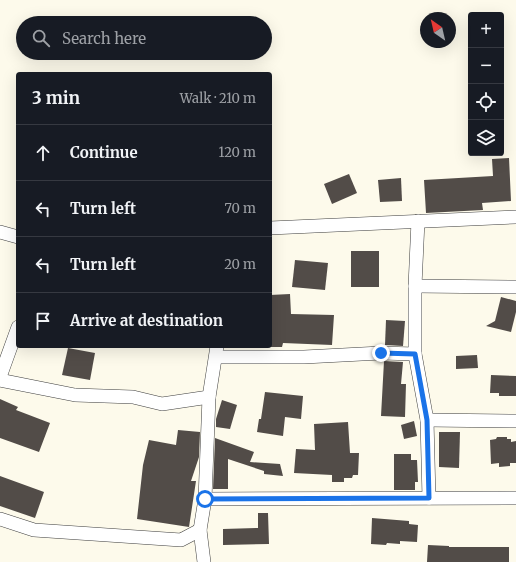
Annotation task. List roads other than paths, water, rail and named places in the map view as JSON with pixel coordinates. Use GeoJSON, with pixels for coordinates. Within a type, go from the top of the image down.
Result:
{"type":"FeatureCollection","features":[{"type":"Feature","properties":{"kind":"street"},"geometry":{"type":"LineString","coordinates":[[272,228],[516,217]]}},
{"type":"Feature","properties":{"kind":"street"},"geometry":{"type":"LineString","coordinates":[[418,221],[415,286],[415,354],[427,420],[429,498]]}},
{"type":"Feature","properties":{"kind":"street"},"geometry":{"type":"LineString","coordinates":[[0,232],[16,236]]}},
{"type":"Feature","properties":{"kind":"street"},"geometry":{"type":"LineString","coordinates":[[415,286],[516,287]]}},
{"type":"Feature","properties":{"kind":"street"},"geometry":{"type":"LineString","coordinates":[[0,377],[16,333]]}},
{"type":"Feature","properties":{"kind":"street"},"geometry":{"type":"LineString","coordinates":[[204,562],[200,530],[205,499],[209,397],[217,352],[304,357],[381,353],[415,354]]}},
{"type":"Feature","properties":{"kind":"street"},"geometry":{"type":"LineString","coordinates":[[0,380],[75,395],[133,397],[162,404],[209,397]]}},
{"type":"Feature","properties":{"kind":"street"},"geometry":{"type":"LineString","coordinates":[[427,420],[516,421]]}},
{"type":"Feature","properties":{"kind":"street"},"geometry":{"type":"LineString","coordinates":[[205,499],[516,498]]}},
{"type":"Feature","properties":{"kind":"street"},"geometry":{"type":"LineString","coordinates":[[0,519],[34,530],[181,540],[200,530]]}}]}
